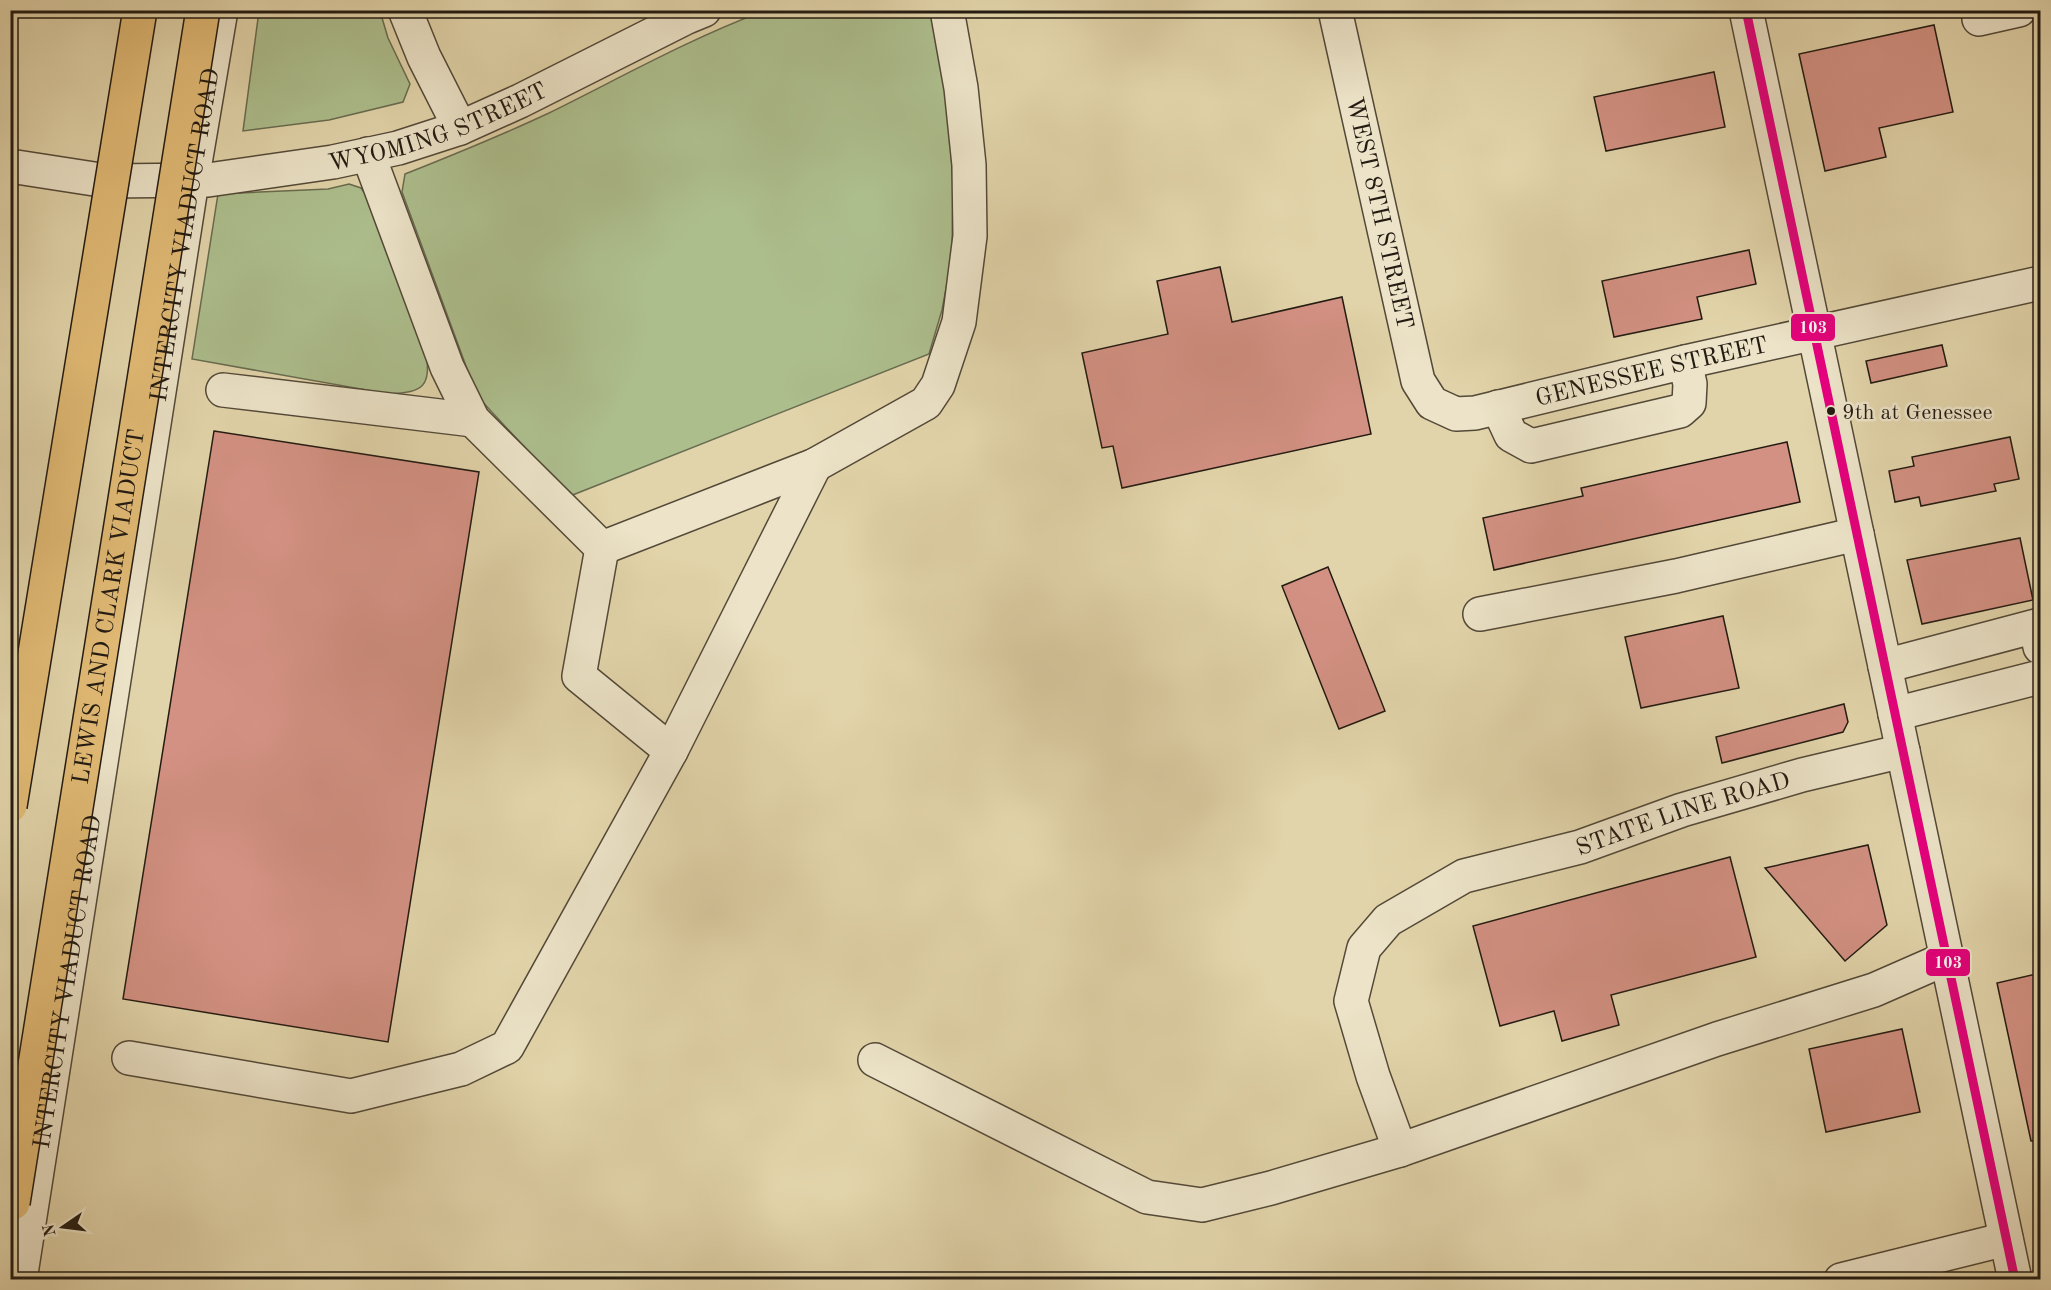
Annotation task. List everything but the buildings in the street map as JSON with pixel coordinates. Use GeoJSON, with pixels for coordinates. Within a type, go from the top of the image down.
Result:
{"type":"FeatureCollection","features":[{"type":"Feature","properties":{"kind":"highway"},"geometry":{"type":"LineString","coordinates":[[10,806],[140,10]]}},
{"type":"Feature","properties":{"kind":"highway","name":"LEWIS AND CLARK VIADUCT"},"geometry":{"type":"LineString","coordinates":[[14,1203],[203,10]]}},
{"type":"Feature","properties":{"kind":"street","name":"INTERCITY VIADUCT ROAD"},"geometry":{"type":"LineString","coordinates":[[20,1280],[192,181],[221,10]]}},
{"type":"Feature","properties":{"kind":"street"},"geometry":{"type":"LineString","coordinates":[[405,10],[424,57],[460,128]]}},
{"type":"Feature","properties":{"kind":"street","name":"WYOMING STREET"},"geometry":{"type":"LineString","coordinates":[[10,166],[107,180],[192,181],[333,162],[398,148],[460,128],[520,101],[704,10]]}},
{"type":"Feature","properties":{"kind":"street"},"geometry":{"type":"LineString","coordinates":[[602,548],[815,465],[926,403],[938,385],[959,322],[970,236],[969,165],[962,88],[947,10]]}},
{"type":"Feature","properties":{"kind":"street","name":"WEST 8TH STREET"},"geometry":{"type":"LineString","coordinates":[[1335,10],[1418,381],[1432,403],[1441,407]]}},
{"type":"Feature","properties":{"kind":"street"},"geometry":{"type":"LineString","coordinates":[[1979,19],[2019,10]]}},
{"type":"Feature","properties":{"kind":"street"},"geometry":{"type":"LineString","coordinates":[[1752,12],[1815,333],[2015,1280]]}},
{"type":"Feature","properties":{"kind":"street"},"geometry":{"type":"LineString","coordinates":[[368,154],[447,367],[473,420],[602,548]]}},
{"type":"Feature","properties":{"kind":"street","name":"GENESSEE STREET"},"geometry":{"type":"LineString","coordinates":[[1441,407],[1456,414],[1475,413],[1685,362],[2040,283]]}},
{"type":"Feature","properties":{"kind":"street"},"geometry":{"type":"LineString","coordinates":[[1498,407],[1511,435],[1531,446],[1680,411],[1689,403],[1690,384],[1685,362]]}},
{"type":"Feature","properties":{"kind":"street"},"geometry":{"type":"LineString","coordinates":[[223,390],[473,420]]}},
{"type":"Feature","properties":{"kind":"street"},"geometry":{"type":"LineString","coordinates":[[129,1058],[351,1096],[461,1069],[507,1047],[671,751],[815,465]]}},
{"type":"Feature","properties":{"kind":"street"},"geometry":{"type":"LineString","coordinates":[[1480,614],[1665,578],[1804,548],[1857,534]]}},
{"type":"Feature","properties":{"kind":"street"},"geometry":{"type":"LineString","coordinates":[[602,548],[579,676],[671,751]]}},
{"type":"Feature","properties":{"kind":"street"},"geometry":{"type":"LineString","coordinates":[[1885,666],[2036,626],[2040,647]]}},
{"type":"Feature","properties":{"kind":"street"},"geometry":{"type":"LineString","coordinates":[[1895,714],[2040,677]]}},
{"type":"Feature","properties":{"kind":"street","name":"STATE LINE ROAD"},"geometry":{"type":"LineString","coordinates":[[1401,1150],[1373,1076],[1351,1001],[1364,948],[1388,920],[1464,876],[1580,847],[1682,810],[1802,775],[1903,751]]}},
{"type":"Feature","properties":{"kind":"street"},"geometry":{"type":"LineString","coordinates":[[875,1060],[1147,1197],[1202,1205],[1271,1188],[1401,1150],[1717,1039],[1874,990],[1947,958]]}},
{"type":"Feature","properties":{"kind":"street"},"geometry":{"type":"LineString","coordinates":[[1841,1280],[2006,1239]]}},
{"type":"Feature","properties":{"kind":"green space"},"geometry":{"type":"Polygon","coordinates":[[[259,11],[380,11],[388,38],[410,84],[403,102],[329,120],[243,131],[259,11]]]}},
{"type":"Feature","properties":{"kind":"green space"},"geometry":{"type":"Polygon","coordinates":[[[764,11],[929,11],[940,40],[948,105],[953,184],[952,257],[942,310],[929,354],[570,496],[477,396],[402,192],[405,174],[549,113],[682,46],[764,11]]]}},
{"type":"Feature","properties":{"kind":"green space"},"geometry":{"type":"Polygon","coordinates":[[[349,184],[361,188],[373,205],[426,351],[427,373],[422,385],[410,392],[389,394],[192,359],[218,194],[328,189],[349,184]]]}},
{"type":"Feature","properties":{"kind":"transit line","name":"103"},"geometry":{"type":"LineString","coordinates":[[1746,10],[2015,1280]]}},
{"type":"Feature","properties":{"kind":"place","name":"9th at Genessee"},"geometry":{"type":"Point","coordinates":[1831,411]}}]}
